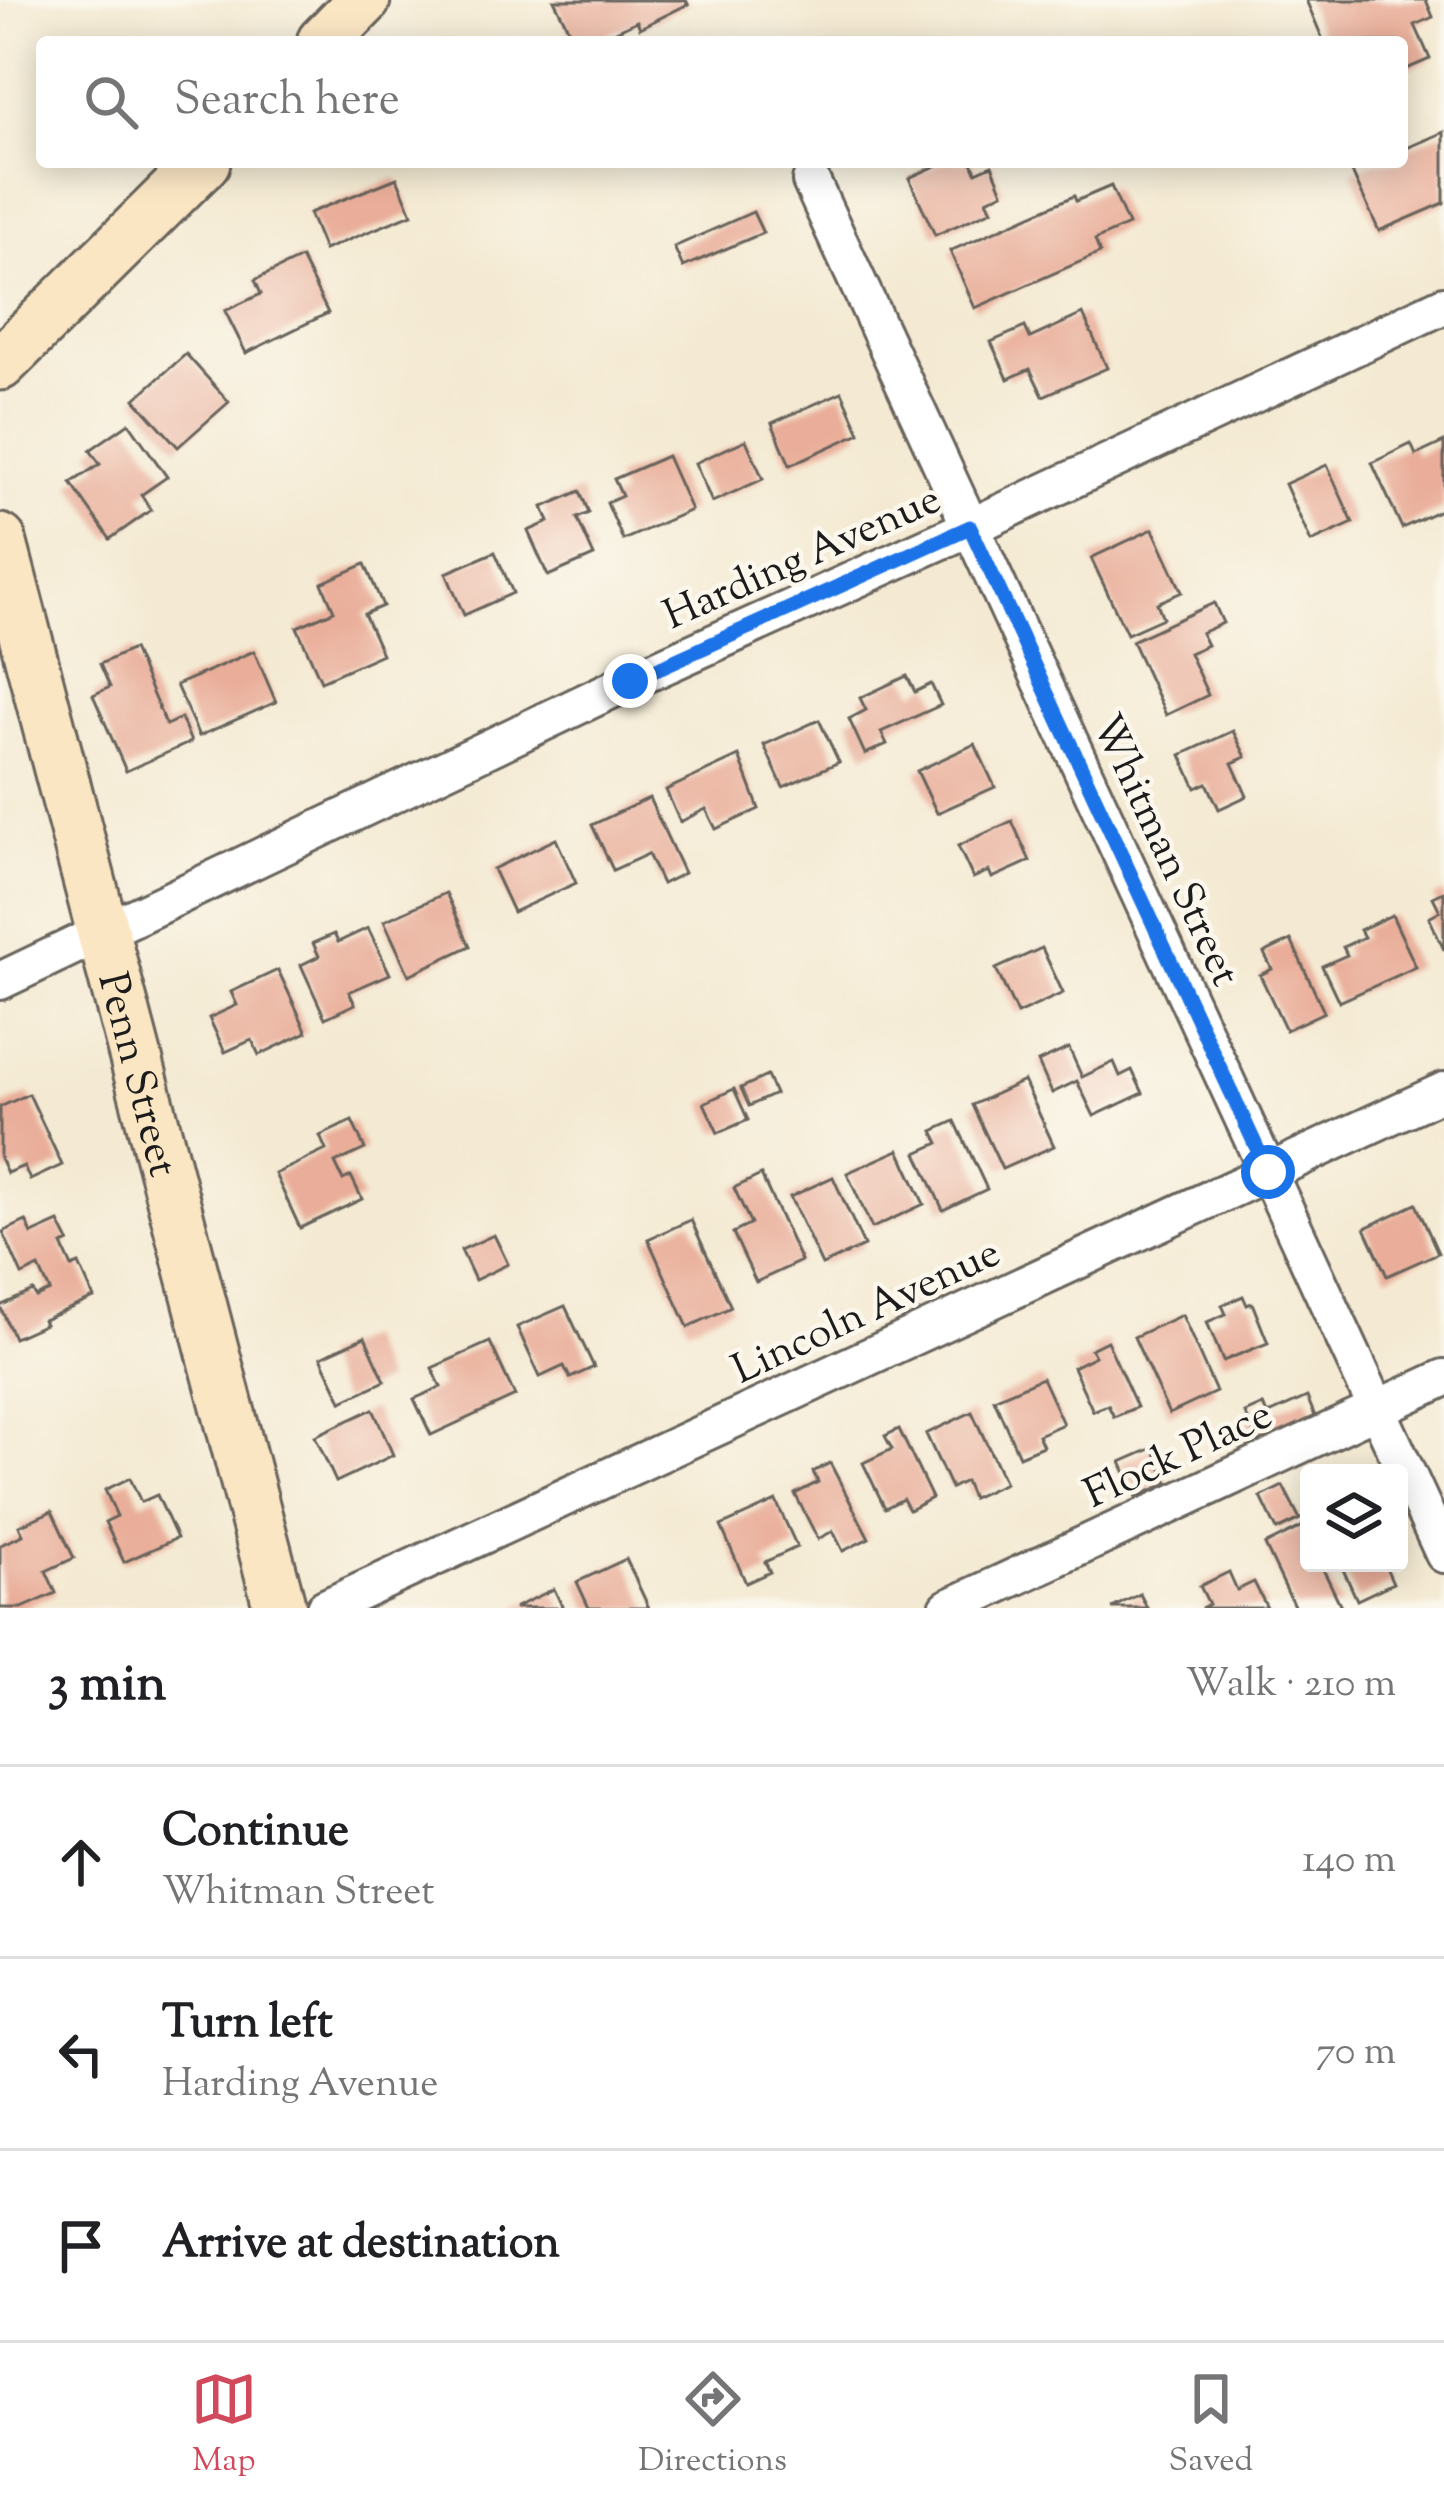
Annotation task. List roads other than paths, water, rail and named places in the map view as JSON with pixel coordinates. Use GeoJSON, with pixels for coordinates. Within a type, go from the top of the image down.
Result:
{"type":"FeatureCollection","features":[{"type":"Feature","properties":{"kind":"street"},"geometry":{"type":"LineString","coordinates":[[329,36],[364,0]]}},
{"type":"Feature","properties":{"kind":"street"},"geometry":{"type":"LineString","coordinates":[[0,364],[198,168]]}},
{"type":"Feature","properties":{"kind":"street","name":"Whitman Street"},"geometry":{"type":"LineString","coordinates":[[811,181],[1444,1554]]}},
{"type":"Feature","properties":{"kind":"street","name":"Harding Avenue"},"geometry":{"type":"LineString","coordinates":[[0,981],[630,681],[1444,305]]}},
{"type":"Feature","properties":{"kind":"street","name":"Penn Street"},"geometry":{"type":"LineString","coordinates":[[0,540],[280,1608]]}},
{"type":"Feature","properties":{"kind":"street","name":"Lincoln Avenue"},"geometry":{"type":"LineString","coordinates":[[325,1608],[1444,1091]]}},
{"type":"Feature","properties":{"kind":"street","name":"Flock Place"},"geometry":{"type":"LineString","coordinates":[[948,1608],[1444,1378]]}}]}
